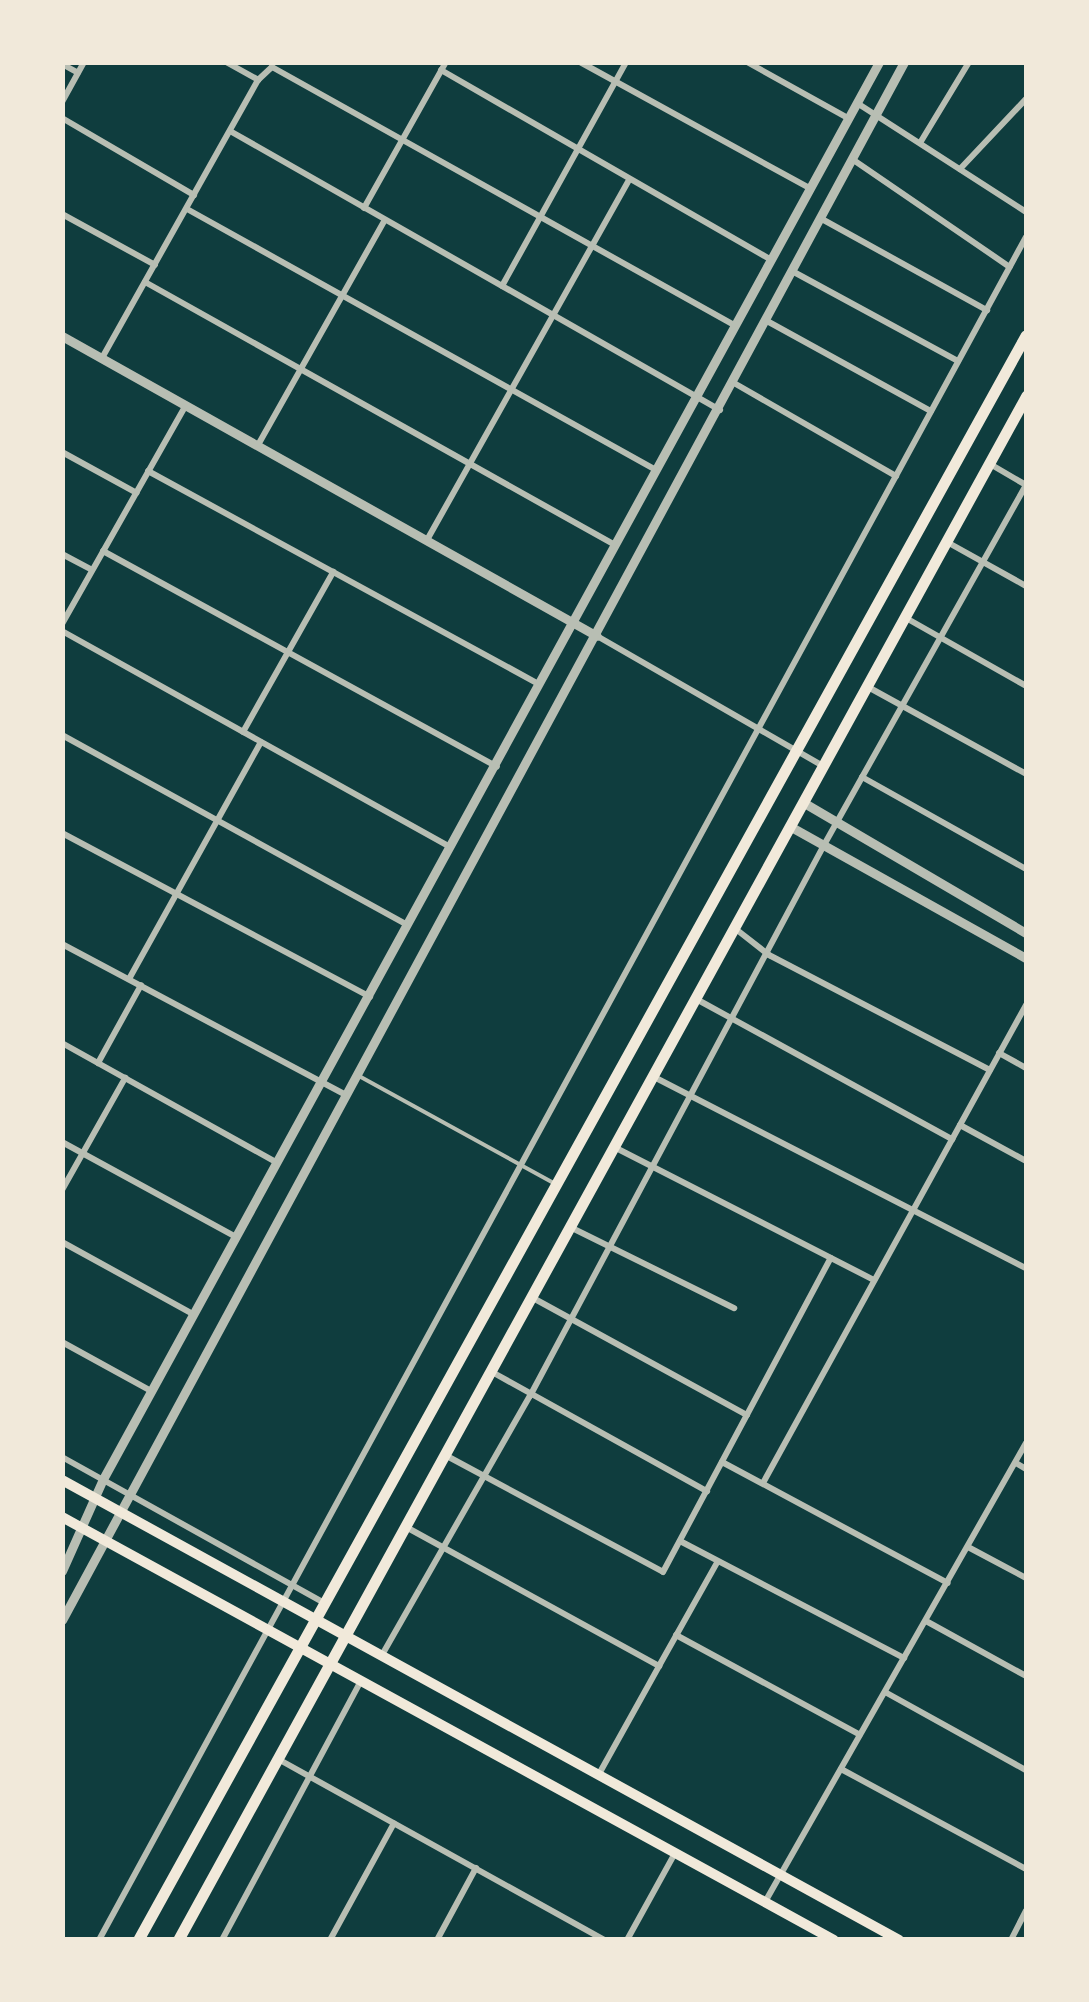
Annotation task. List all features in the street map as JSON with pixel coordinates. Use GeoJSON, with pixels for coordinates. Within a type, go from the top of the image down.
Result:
{"type":"FeatureCollection","features":[{"type":"Feature","properties":{"kind":"main road"},"geometry":{"type":"LineString","coordinates":[[138,1940],[1026,335]]}},
{"type":"Feature","properties":{"kind":"main road"},"geometry":{"type":"LineString","coordinates":[[178,1940],[826,768],[1026,396]]}},
{"type":"Feature","properties":{"kind":"main road"},"geometry":{"type":"LineString","coordinates":[[62,1480],[900,1940]]}},
{"type":"Feature","properties":{"kind":"main road"},"geometry":{"type":"LineString","coordinates":[[62,1516],[834,1940]]}},
{"type":"Feature","properties":{"kind":"street"},"geometry":{"type":"LineString","coordinates":[[62,102],[84,62]]}},
{"type":"Feature","properties":{"kind":"street"},"geometry":{"type":"LineString","coordinates":[[226,62],[258,80]]}},
{"type":"Feature","properties":{"kind":"street"},"geometry":{"type":"LineString","coordinates":[[580,62],[809,188]]}},
{"type":"Feature","properties":{"kind":"street"},"geometry":{"type":"LineString","coordinates":[[502,286],[626,62]]}},
{"type":"Feature","properties":{"kind":"street"},"geometry":{"type":"LineString","coordinates":[[748,62],[848,118]]}},
{"type":"Feature","properties":{"kind":"street"},"geometry":{"type":"LineString","coordinates":[[62,1572],[85,1529],[93,1497],[103,1478],[371,998],[879,62]]}},
{"type":"Feature","properties":{"kind":"street"},"geometry":{"type":"LineString","coordinates":[[62,1620],[344,1094],[598,636],[904,62]]}},
{"type":"Feature","properties":{"kind":"street"},"geometry":{"type":"LineString","coordinates":[[920,143],[970,62]]}},
{"type":"Feature","properties":{"kind":"street"},"geometry":{"type":"LineString","coordinates":[[62,64],[78,73]]}},
{"type":"Feature","properties":{"kind":"street"},"geometry":{"type":"LineString","coordinates":[[364,208],[444,66],[578,150],[770,259]]}},
{"type":"Feature","properties":{"kind":"street"},"geometry":{"type":"LineString","coordinates":[[102,358],[258,80],[272,67],[734,324]]}},
{"type":"Feature","properties":{"kind":"street"},"geometry":{"type":"LineString","coordinates":[[960,169],[1026,99]]}},
{"type":"Feature","properties":{"kind":"street"},"geometry":{"type":"LineString","coordinates":[[857,103],[1026,212]]}},
{"type":"Feature","properties":{"kind":"street"},"geometry":{"type":"LineString","coordinates":[[62,118],[194,195]]}},
{"type":"Feature","properties":{"kind":"street"},"geometry":{"type":"LineString","coordinates":[[230,131],[720,410]]}},
{"type":"Feature","properties":{"kind":"street"},"geometry":{"type":"LineString","coordinates":[[851,159],[1010,267]]}},
{"type":"Feature","properties":{"kind":"street"},"geometry":{"type":"LineString","coordinates":[[427,540],[629,180]]}},
{"type":"Feature","properties":{"kind":"street"},"geometry":{"type":"LineString","coordinates":[[186,209],[656,470]]}},
{"type":"Feature","properties":{"kind":"street"},"geometry":{"type":"LineString","coordinates":[[62,214],[155,265]]}},
{"type":"Feature","properties":{"kind":"street"},"geometry":{"type":"LineString","coordinates":[[819,217],[987,310]]}},
{"type":"Feature","properties":{"kind":"street"},"geometry":{"type":"LineString","coordinates":[[258,445],[385,220]]}},
{"type":"Feature","properties":{"kind":"street"},"geometry":{"type":"LineString","coordinates":[[100,1940],[287,1603],[1026,238]]}},
{"type":"Feature","properties":{"kind":"street"},"geometry":{"type":"LineString","coordinates":[[792,272],[958,361]]}},
{"type":"Feature","properties":{"kind":"street"},"geometry":{"type":"LineString","coordinates":[[145,282],[616,545]]}},
{"type":"Feature","properties":{"kind":"street"},"geometry":{"type":"LineString","coordinates":[[767,320],[931,412]]}},
{"type":"Feature","properties":{"kind":"street"},"geometry":{"type":"LineString","coordinates":[[62,336],[826,768]]}},
{"type":"Feature","properties":{"kind":"street"},"geometry":{"type":"LineString","coordinates":[[734,383],[896,476]]}},
{"type":"Feature","properties":{"kind":"street"},"geometry":{"type":"LineString","coordinates":[[186,405],[62,627],[451,847]]}},
{"type":"Feature","properties":{"kind":"street"},"geometry":{"type":"LineString","coordinates":[[62,452],[136,492]]}},
{"type":"Feature","properties":{"kind":"street"},"geometry":{"type":"LineString","coordinates":[[382,1655],[530,1396],[734,1023],[824,845],[943,640],[1026,485],[989,464]]}},
{"type":"Feature","properties":{"kind":"street"},"geometry":{"type":"LineString","coordinates":[[148,472],[540,686]]}},
{"type":"Feature","properties":{"kind":"street"},"geometry":{"type":"LineString","coordinates":[[946,542],[1026,586]]}},
{"type":"Feature","properties":{"kind":"street"},"geometry":{"type":"LineString","coordinates":[[103,551],[496,766]]}},
{"type":"Feature","properties":{"kind":"street"},"geometry":{"type":"LineString","coordinates":[[62,554],[92,570]]}},
{"type":"Feature","properties":{"kind":"street"},"geometry":{"type":"LineString","coordinates":[[243,732],[332,572]]}},
{"type":"Feature","properties":{"kind":"street"},"geometry":{"type":"LineString","coordinates":[[906,618],[1026,686]]}},
{"type":"Feature","properties":{"kind":"street"},"geometry":{"type":"LineString","coordinates":[[868,687],[1026,774]]}},
{"type":"Feature","properties":{"kind":"street"},"geometry":{"type":"LineString","coordinates":[[62,735],[408,926]]}},
{"type":"Feature","properties":{"kind":"street"},"geometry":{"type":"LineString","coordinates":[[129,979],[260,742]]}},
{"type":"Feature","properties":{"kind":"street"},"geometry":{"type":"LineString","coordinates":[[862,776],[1026,869]]}},
{"type":"Feature","properties":{"kind":"street"},"geometry":{"type":"LineString","coordinates":[[806,804],[1026,932]]}},
{"type":"Feature","properties":{"kind":"street"},"geometry":{"type":"LineString","coordinates":[[793,828],[1026,958]]}},
{"type":"Feature","properties":{"kind":"street"},"geometry":{"type":"LineString","coordinates":[[62,833],[371,998]]}},
{"type":"Feature","properties":{"kind":"street"},"geometry":{"type":"LineString","coordinates":[[737,930],[768,954],[990,1070]]}},
{"type":"Feature","properties":{"kind":"street"},"geometry":{"type":"LineString","coordinates":[[62,944],[344,1094]]}},
{"type":"Feature","properties":{"kind":"street"},"geometry":{"type":"LineString","coordinates":[[98,1063],[141,985]]}},
{"type":"Feature","properties":{"kind":"street"},"geometry":{"type":"LineString","coordinates":[[698,1000],[952,1139]]}},
{"type":"Feature","properties":{"kind":"street"},"geometry":{"type":"LineString","coordinates":[[763,1483],[1026,1004]]}},
{"type":"Feature","properties":{"kind":"street"},"geometry":{"type":"LineString","coordinates":[[62,1044],[278,1163]]}},
{"type":"Feature","properties":{"kind":"street"},"geometry":{"type":"LineString","coordinates":[[999,1053],[1026,1068]]}},
{"type":"Feature","properties":{"kind":"street"},"geometry":{"type":"LineString","coordinates":[[654,1077],[914,1207],[1026,1268]]}},
{"type":"Feature","properties":{"kind":"street"},"geometry":{"type":"LineString","coordinates":[[62,1190],[125,1078]]}},
{"type":"Feature","properties":{"kind":"street"},"geometry":{"type":"LineString","coordinates":[[960,1125],[1026,1161]]}},
{"type":"Feature","properties":{"kind":"street"},"geometry":{"type":"LineString","coordinates":[[62,1142],[236,1237]]}},
{"type":"Feature","properties":{"kind":"street"},"geometry":{"type":"LineString","coordinates":[[616,1148],[652,1171],[874,1280]]}},
{"type":"Feature","properties":{"kind":"street"},"geometry":{"type":"LineString","coordinates":[[572,1228],[734,1308]]}},
{"type":"Feature","properties":{"kind":"street"},"geometry":{"type":"LineString","coordinates":[[62,1242],[192,1314]]}},
{"type":"Feature","properties":{"kind":"street"},"geometry":{"type":"LineString","coordinates":[[446,1455],[663,1572],[832,1258]]}},
{"type":"Feature","properties":{"kind":"street"},"geometry":{"type":"LineString","coordinates":[[533,1298],[570,1322],[748,1415]]}},
{"type":"Feature","properties":{"kind":"street"},"geometry":{"type":"LineString","coordinates":[[62,1342],[151,1391]]}},
{"type":"Feature","properties":{"kind":"street"},"geometry":{"type":"LineString","coordinates":[[492,1372],[707,1491]]}},
{"type":"Feature","properties":{"kind":"street"},"geometry":{"type":"LineString","coordinates":[[765,1902],[1026,1443]]}},
{"type":"Feature","properties":{"kind":"street"},"geometry":{"type":"LineString","coordinates":[[62,1457],[323,1602]]}},
{"type":"Feature","properties":{"kind":"street"},"geometry":{"type":"LineString","coordinates":[[722,1462],[948,1583]]}},
{"type":"Feature","properties":{"kind":"street"},"geometry":{"type":"LineString","coordinates":[[1016,1463],[1026,1469]]}},
{"type":"Feature","properties":{"kind":"street"},"geometry":{"type":"LineString","coordinates":[[406,1526],[443,1550],[659,1666]]}},
{"type":"Feature","properties":{"kind":"street"},"geometry":{"type":"LineString","coordinates":[[680,1541],[904,1658]]}},
{"type":"Feature","properties":{"kind":"street"},"geometry":{"type":"LineString","coordinates":[[968,1546],[1026,1578]]}},
{"type":"Feature","properties":{"kind":"street"},"geometry":{"type":"LineString","coordinates":[[599,1774],[718,1561]]}},
{"type":"Feature","properties":{"kind":"street"},"geometry":{"type":"LineString","coordinates":[[926,1621],[1026,1676]]}},
{"type":"Feature","properties":{"kind":"street"},"geometry":{"type":"LineString","coordinates":[[676,1635],[860,1735]]}},
{"type":"Feature","properties":{"kind":"street"},"geometry":{"type":"LineString","coordinates":[[224,1939],[362,1680]]}},
{"type":"Feature","properties":{"kind":"street"},"geometry":{"type":"LineString","coordinates":[[885,1692],[1026,1770]]}},
{"type":"Feature","properties":{"kind":"street"},"geometry":{"type":"LineString","coordinates":[[278,1758],[605,1940]]}},
{"type":"Feature","properties":{"kind":"street"},"geometry":{"type":"LineString","coordinates":[[841,1769],[1026,1869]]}},
{"type":"Feature","properties":{"kind":"street"},"geometry":{"type":"LineString","coordinates":[[330,1940],[394,1822]]}},
{"type":"Feature","properties":{"kind":"street"},"geometry":{"type":"LineString","coordinates":[[627,1940],[676,1853]]}},
{"type":"Feature","properties":{"kind":"street"},"geometry":{"type":"LineString","coordinates":[[438,1940],[476,1868]]}},
{"type":"Feature","properties":{"kind":"street"},"geometry":{"type":"LineString","coordinates":[[1011,1940],[1026,1910]]}},
{"type":"Feature","properties":{"kind":"lane"},"geometry":{"type":"LineString","coordinates":[[355,1074],[556,1184]]}}]}
